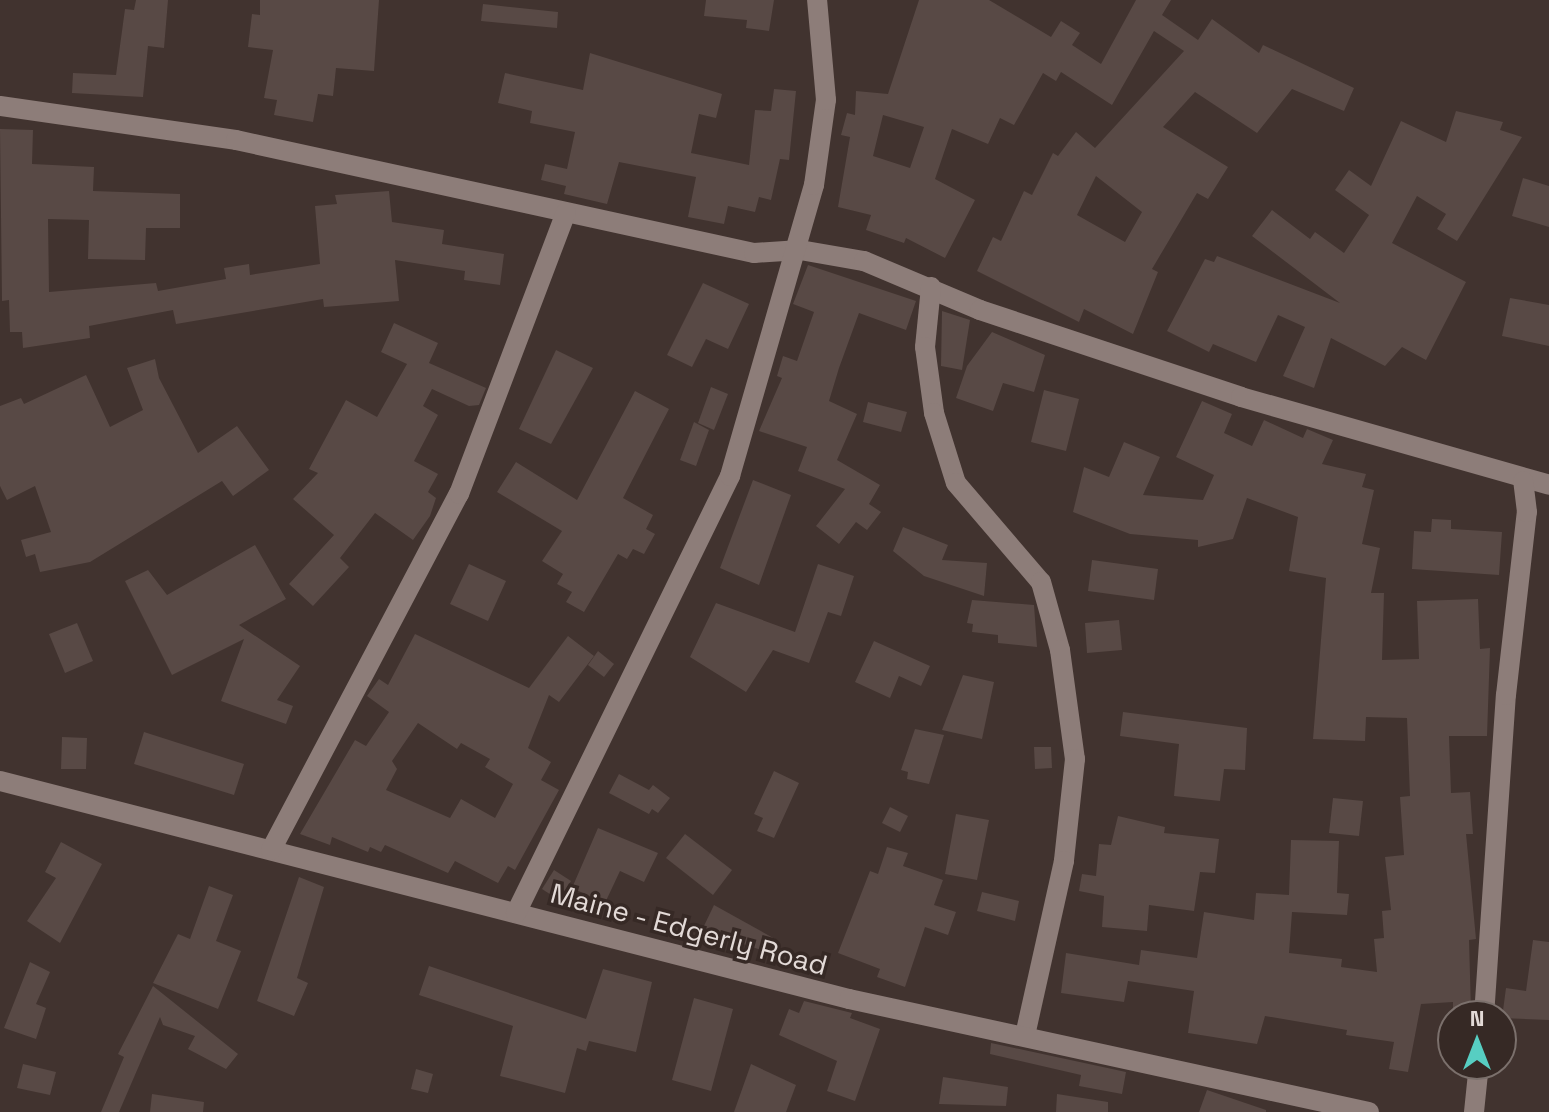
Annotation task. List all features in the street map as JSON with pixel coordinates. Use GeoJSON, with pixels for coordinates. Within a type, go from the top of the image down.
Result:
{"type":"FeatureCollection","features":[{"type":"Feature","properties":{"kind":"street"},"geometry":{"type":"LineString","coordinates":[[516,913],[730,476],[800,250],[826,100],[817,0]]}},
{"type":"Feature","properties":{"kind":"street"},"geometry":{"type":"LineString","coordinates":[[0,106],[236,140],[754,253],[800,250],[864,261],[980,310],[1241,397],[1523,481],[1549,485]]}},
{"type":"Feature","properties":{"kind":"street"},"geometry":{"type":"LineString","coordinates":[[271,850],[459,494],[566,213]]}},
{"type":"Feature","properties":{"kind":"street"},"geometry":{"type":"LineString","coordinates":[[931,287],[925,347],[934,413],[956,483],[1041,582],[1060,650],[1075,759],[1064,861],[1025,1035]]}},
{"type":"Feature","properties":{"kind":"street"},"geometry":{"type":"LineString","coordinates":[[1485,1000],[1527,512],[1523,481]]}},
{"type":"Feature","properties":{"kind":"street","name":"Maine - Edgerly Road"},"geometry":{"type":"LineString","coordinates":[[0,781],[849,999],[1369,1112]]}},
{"type":"Feature","properties":{"kind":"street"},"geometry":{"type":"LineString","coordinates":[[1474,1112],[1477,1080]]}},
{"type":"Feature","properties":{"kind":"building"},"geometry":{"type":"Polygon","coordinates":[[[136,0],[168,0],[164,48],[148,46],[143,97],[72,93],[73,73],[116,75],[125,9],[134,10],[136,0]]]}},
{"type":"Feature","properties":{"kind":"building"},"geometry":{"type":"Polygon","coordinates":[[[260,0],[379,0],[374,71],[336,68],[333,96],[318,94],[313,122],[274,115],[277,100],[264,98],[273,50],[248,47],[252,14],[260,15],[260,0]]]}},
{"type":"Feature","properties":{"kind":"building"},"geometry":{"type":"Polygon","coordinates":[[[706,0],[774,0],[769,31],[746,28],[747,20],[704,16],[706,0]]]}},
{"type":"Feature","properties":{"kind":"building"},"geometry":{"type":"Polygon","coordinates":[[[919,0],[989,0],[1051,37],[1061,21],[1080,33],[1072,45],[1101,64],[1136,0],[1171,0],[1162,15],[1198,40],[1212,19],[1259,53],[1263,45],[1354,88],[1344,111],[1292,89],[1257,133],[1195,92],[1163,127],[1228,167],[1208,199],[1197,193],[1152,269],[1158,272],[1133,334],[1084,309],[1079,322],[977,271],[993,237],[1001,241],[1024,191],[1032,195],[1053,153],[1058,156],[1076,132],[1095,148],[1184,51],[1154,31],[1112,105],[1061,72],[1056,81],[1043,73],[1014,125],[1000,118],[988,144],[952,129],[935,179],[975,200],[945,258],[906,238],[904,243],[866,230],[871,215],[838,207],[850,137],[841,135],[847,113],[855,115],[856,91],[888,94],[919,0]],[[883,115],[873,156],[910,168],[924,127],[883,115]],[[1096,176],[1077,215],[1125,242],[1142,212],[1096,176]]]}},
{"type":"Feature","properties":{"kind":"building"},"geometry":{"type":"Polygon","coordinates":[[[483,4],[558,12],[557,28],[481,21],[483,4]]]}},
{"type":"Feature","properties":{"kind":"building"},"geometry":{"type":"Polygon","coordinates":[[[590,53],[722,94],[716,118],[699,114],[691,153],[749,165],[755,110],[771,111],[774,89],[796,91],[789,160],[780,159],[771,200],[759,197],[755,212],[728,206],[724,224],[688,217],[696,177],[619,162],[607,204],[564,194],[566,186],[541,180],[545,164],[567,169],[575,132],[530,123],[532,111],[498,103],[505,73],[583,90],[590,53]]]}},
{"type":"Feature","properties":{"kind":"building"},"geometry":{"type":"Polygon","coordinates":[[[1456,111],[1503,122],[1500,130],[1522,137],[1457,241],[1437,229],[1446,214],[1417,196],[1392,243],[1466,282],[1426,360],[1402,347],[1385,366],[1331,338],[1314,388],[1283,376],[1305,327],[1278,315],[1256,362],[1213,344],[1209,352],[1167,331],[1205,259],[1214,262],[1217,256],[1340,303],[1252,236],[1272,210],[1310,239],[1315,232],[1344,253],[1369,215],[1335,190],[1349,170],[1371,186],[1401,121],[1446,142],[1456,111]]]}},
{"type":"Feature","properties":{"kind":"building"},"geometry":{"type":"Polygon","coordinates":[[[0,129],[33,130],[32,164],[94,167],[93,191],[180,194],[180,228],[146,228],[145,260],[88,259],[89,220],[48,219],[49,292],[156,283],[158,291],[226,279],[224,268],[249,264],[250,275],[320,264],[315,206],[337,204],[335,195],[389,191],[392,222],[444,230],[442,244],[504,254],[500,285],[464,280],[465,271],[395,260],[399,301],[324,307],[323,299],[176,324],[173,310],[89,326],[90,338],[23,348],[22,332],[10,332],[9,300],[2,301],[0,129]]]}},
{"type":"Feature","properties":{"kind":"building"},"geometry":{"type":"Polygon","coordinates":[[[1523,178],[1549,186],[1549,227],[1512,216],[1523,178]]]}},
{"type":"Feature","properties":{"kind":"building"},"geometry":{"type":"Polygon","coordinates":[[[808,265],[916,301],[906,330],[859,313],[839,368],[829,401],[857,414],[837,460],[880,485],[869,504],[881,512],[867,530],[856,522],[839,544],[816,526],[845,489],[798,471],[807,447],[759,431],[782,378],[777,376],[783,356],[797,361],[814,312],[793,304],[808,265]]]}},
{"type":"Feature","properties":{"kind":"building"},"geometry":{"type":"Polygon","coordinates":[[[703,283],[749,304],[728,349],[706,339],[692,367],[667,355],[703,283]]]}},
{"type":"Feature","properties":{"kind":"building"},"geometry":{"type":"Polygon","coordinates":[[[1510,298],[1549,305],[1549,346],[1502,336],[1510,298]]]}},
{"type":"Feature","properties":{"kind":"building"},"geometry":{"type":"Polygon","coordinates":[[[942,311],[970,320],[962,370],[941,366],[942,311]]]}},
{"type":"Feature","properties":{"kind":"building"},"geometry":{"type":"Polygon","coordinates":[[[394,323],[438,343],[429,363],[486,388],[479,405],[469,406],[432,389],[423,406],[438,415],[414,461],[438,474],[428,492],[436,498],[430,516],[413,540],[375,513],[340,558],[349,567],[313,606],[289,584],[334,535],[293,499],[318,473],[309,469],[346,400],[377,417],[407,364],[381,352],[394,323]]]}},
{"type":"Feature","properties":{"kind":"building"},"geometry":{"type":"Polygon","coordinates":[[[992,332],[1045,355],[1034,392],[1003,383],[993,411],[956,398],[967,366],[992,332]]]}},
{"type":"Feature","properties":{"kind":"building"},"geometry":{"type":"Polygon","coordinates":[[[556,350],[593,368],[551,444],[519,429],[556,350]]]}},
{"type":"Feature","properties":{"kind":"building"},"geometry":{"type":"Polygon","coordinates":[[[155,359],[159,378],[198,453],[237,426],[269,470],[233,496],[222,481],[90,562],[40,572],[35,554],[26,557],[21,540],[51,532],[35,486],[7,500],[0,486],[0,406],[21,398],[24,404],[86,375],[110,427],[143,410],[127,368],[155,359]]]}},
{"type":"Feature","properties":{"kind":"building"},"geometry":{"type":"Polygon","coordinates":[[[711,387],[728,394],[714,430],[698,423],[711,387]]]}},
{"type":"Feature","properties":{"kind":"building"},"geometry":{"type":"Polygon","coordinates":[[[1044,390],[1079,399],[1066,451],[1031,442],[1044,390]]]}},
{"type":"Feature","properties":{"kind":"building"},"geometry":{"type":"Polygon","coordinates":[[[635,391],[669,409],[623,498],[653,515],[646,529],[655,534],[644,554],[633,549],[627,559],[618,554],[584,612],[566,602],[572,592],[557,584],[563,574],[542,561],[562,531],[497,492],[516,462],[577,500],[635,391]]]}},
{"type":"Feature","properties":{"kind":"building"},"geometry":{"type":"Polygon","coordinates":[[[1202,401],[1232,414],[1224,433],[1252,446],[1264,420],[1303,438],[1307,429],[1333,440],[1322,464],[1366,474],[1362,487],[1374,490],[1362,544],[1380,548],[1371,593],[1384,593],[1382,660],[1419,659],[1417,601],[1478,599],[1480,649],[1490,648],[1487,736],[1449,736],[1451,793],[1470,792],[1473,834],[1466,834],[1476,939],[1469,940],[1471,1000],[1437,1000],[1437,1003],[1421,1004],[1408,1072],[1389,1069],[1394,1042],[1346,1035],[1347,1030],[1265,1016],[1257,1044],[1188,1033],[1194,991],[1128,981],[1124,1002],[1061,993],[1066,953],[1139,965],[1141,950],[1197,958],[1204,912],[1254,920],[1256,893],[1289,895],[1291,840],[1339,841],[1337,893],[1349,894],[1347,915],[1292,912],[1289,953],[1342,959],[1341,967],[1377,972],[1374,939],[1384,938],[1382,911],[1391,910],[1385,857],[1404,855],[1400,797],[1410,796],[1407,718],[1366,717],[1365,741],[1313,739],[1326,578],[1289,571],[1298,517],[1247,498],[1233,539],[1198,547],[1198,540],[1130,534],[1073,512],[1084,467],[1109,477],[1124,442],[1160,457],[1143,495],[1203,500],[1214,475],[1176,457],[1202,401]]]}},
{"type":"Feature","properties":{"kind":"building"},"geometry":{"type":"Polygon","coordinates":[[[868,402],[907,412],[901,432],[863,422],[868,402]]]}},
{"type":"Feature","properties":{"kind":"building"},"geometry":{"type":"Polygon","coordinates":[[[694,422],[709,430],[696,466],[680,460],[694,422]]]}},
{"type":"Feature","properties":{"kind":"building"},"geometry":{"type":"Polygon","coordinates":[[[753,480],[791,495],[759,585],[720,568],[753,480]]]}},
{"type":"Feature","properties":{"kind":"building"},"geometry":{"type":"Polygon","coordinates":[[[1432,519],[1451,520],[1451,529],[1502,532],[1499,575],[1412,569],[1414,531],[1431,532],[1432,519]]]}},
{"type":"Feature","properties":{"kind":"building"},"geometry":{"type":"Polygon","coordinates":[[[903,527],[948,545],[942,560],[987,563],[984,596],[924,576],[893,551],[903,527]]]}},
{"type":"Feature","properties":{"kind":"building"},"geometry":{"type":"Polygon","coordinates":[[[255,545],[286,599],[239,625],[300,666],[277,700],[293,706],[286,724],[221,701],[244,639],[172,675],[125,581],[148,570],[167,595],[255,545]]]}},
{"type":"Feature","properties":{"kind":"building"},"geometry":{"type":"Polygon","coordinates":[[[1092,560],[1158,569],[1154,600],[1088,591],[1092,560]]]}},
{"type":"Feature","properties":{"kind":"building"},"geometry":{"type":"Polygon","coordinates":[[[469,564],[506,581],[488,621],[450,604],[469,564]]]}},
{"type":"Feature","properties":{"kind":"building"},"geometry":{"type":"Polygon","coordinates":[[[818,564],[854,576],[841,616],[828,612],[809,663],[773,650],[746,692],[690,657],[716,603],[795,632],[818,564]]]}},
{"type":"Feature","properties":{"kind":"building"},"geometry":{"type":"Polygon","coordinates":[[[972,600],[1034,605],[1037,647],[998,643],[998,635],[972,632],[973,624],[967,623],[972,600]]]}},
{"type":"Feature","properties":{"kind":"building"},"geometry":{"type":"Polygon","coordinates":[[[1119,620],[1122,650],[1087,653],[1085,623],[1119,620]]]}},
{"type":"Feature","properties":{"kind":"building"},"geometry":{"type":"Polygon","coordinates":[[[77,623],[93,661],[65,673],[49,634],[77,623]]]}},
{"type":"Feature","properties":{"kind":"building"},"geometry":{"type":"Polygon","coordinates":[[[415,634],[529,688],[568,636],[594,656],[559,702],[549,695],[528,748],[551,762],[541,780],[559,790],[515,870],[508,866],[498,883],[455,861],[448,873],[385,845],[381,852],[370,847],[368,852],[332,837],[330,845],[300,834],[355,740],[366,746],[389,712],[367,696],[379,679],[388,685],[415,634]],[[418,723],[392,761],[397,769],[386,790],[450,818],[461,799],[495,818],[513,784],[485,767],[490,759],[461,743],[457,749],[418,723]]]}},
{"type":"Feature","properties":{"kind":"building"},"geometry":{"type":"Polygon","coordinates":[[[874,641],[930,666],[921,686],[899,676],[890,698],[855,682],[874,641]]]}},
{"type":"Feature","properties":{"kind":"building"},"geometry":{"type":"Polygon","coordinates":[[[598,651],[614,664],[604,677],[588,665],[598,651]]]}},
{"type":"Feature","properties":{"kind":"building"},"geometry":{"type":"Polygon","coordinates":[[[963,675],[994,682],[982,739],[942,730],[963,675]]]}},
{"type":"Feature","properties":{"kind":"building"},"geometry":{"type":"Polygon","coordinates":[[[1123,712],[1247,728],[1245,770],[1224,769],[1220,801],[1174,796],[1179,744],[1120,736],[1123,712]]]}},
{"type":"Feature","properties":{"kind":"building"},"geometry":{"type":"Polygon","coordinates":[[[915,729],[944,735],[929,784],[907,779],[908,772],[901,770],[915,729]]]}},
{"type":"Feature","properties":{"kind":"building"},"geometry":{"type":"Polygon","coordinates":[[[144,732],[244,764],[234,795],[134,764],[144,732]]]}},
{"type":"Feature","properties":{"kind":"building"},"geometry":{"type":"Polygon","coordinates":[[[62,737],[87,738],[86,769],[61,769],[62,737]]]}},
{"type":"Feature","properties":{"kind":"building"},"geometry":{"type":"Polygon","coordinates":[[[1034,747],[1051,747],[1052,768],[1035,769],[1034,747]]]}},
{"type":"Feature","properties":{"kind":"building"},"geometry":{"type":"Polygon","coordinates":[[[774,771],[799,783],[774,838],[757,831],[763,818],[754,814],[774,771]]]}},
{"type":"Feature","properties":{"kind":"building"},"geometry":{"type":"Polygon","coordinates":[[[619,774],[649,790],[653,785],[670,798],[658,813],[652,809],[649,814],[609,793],[619,774]]]}},
{"type":"Feature","properties":{"kind":"building"},"geometry":{"type":"Polygon","coordinates":[[[1333,798],[1363,801],[1359,836],[1329,833],[1333,798]]]}},
{"type":"Feature","properties":{"kind":"building"},"geometry":{"type":"Polygon","coordinates":[[[890,807],[908,816],[900,832],[882,823],[890,807]]]}},
{"type":"Feature","properties":{"kind":"building"},"geometry":{"type":"Polygon","coordinates":[[[956,814],[989,820],[977,880],[945,874],[956,814]]]}},
{"type":"Feature","properties":{"kind":"building"},"geometry":{"type":"Polygon","coordinates":[[[1118,816],[1165,827],[1164,833],[1219,839],[1215,873],[1200,872],[1194,911],[1149,905],[1147,931],[1102,927],[1104,896],[1079,891],[1082,874],[1096,876],[1099,844],[1111,845],[1118,816]]]}},
{"type":"Feature","properties":{"kind":"building"},"geometry":{"type":"Polygon","coordinates":[[[598,828],[658,853],[644,882],[620,871],[605,903],[572,888],[598,828]]]}},
{"type":"Feature","properties":{"kind":"building"},"geometry":{"type":"Polygon","coordinates":[[[685,834],[732,870],[713,895],[666,858],[685,834]]]}},
{"type":"Feature","properties":{"kind":"building"},"geometry":{"type":"Polygon","coordinates":[[[61,842],[102,864],[60,943],[27,921],[56,878],[45,872],[61,842]]]}},
{"type":"Feature","properties":{"kind":"building"},"geometry":{"type":"Polygon","coordinates":[[[887,847],[908,853],[903,866],[943,880],[934,905],[956,912],[948,935],[925,927],[905,987],[877,977],[880,969],[838,953],[870,871],[878,874],[887,847]]]}},
{"type":"Feature","properties":{"kind":"building"},"geometry":{"type":"Polygon","coordinates":[[[554,870],[571,881],[559,900],[542,889],[554,870]]]}},
{"type":"Feature","properties":{"kind":"building"},"geometry":{"type":"Polygon","coordinates":[[[299,877],[324,887],[297,978],[308,983],[294,1016],[257,1001],[299,877]]]}},
{"type":"Feature","properties":{"kind":"building"},"geometry":{"type":"Polygon","coordinates":[[[209,886],[233,895],[216,941],[241,951],[218,1009],[153,983],[178,934],[190,939],[209,886]]]}},
{"type":"Feature","properties":{"kind":"building"},"geometry":{"type":"Polygon","coordinates":[[[982,892],[1019,901],[1015,921],[977,911],[982,892]]]}},
{"type":"Feature","properties":{"kind":"building"},"geometry":{"type":"Polygon","coordinates":[[[714,905],[775,939],[770,953],[702,930],[714,905]]]}},
{"type":"Feature","properties":{"kind":"building"},"geometry":{"type":"Polygon","coordinates":[[[1533,940],[1549,942],[1549,1020],[1517,1019],[1517,1000],[1504,1000],[1506,988],[1526,991],[1533,940]]]}},
{"type":"Feature","properties":{"kind":"building"},"geometry":{"type":"Polygon","coordinates":[[[30,962],[50,972],[36,1004],[46,1008],[36,1039],[4,1028],[30,962]]]}},
{"type":"Feature","properties":{"kind":"building"},"geometry":{"type":"Polygon","coordinates":[[[429,966],[586,1019],[603,969],[652,982],[636,1052],[589,1041],[586,1051],[577,1048],[565,1093],[500,1076],[513,1026],[419,995],[429,966]]]}},
{"type":"Feature","properties":{"kind":"building"},"geometry":{"type":"Polygon","coordinates":[[[153,986],[238,1054],[226,1069],[188,1049],[195,1036],[163,1025],[160,1017],[119,1112],[101,1112],[124,1057],[118,1054],[153,986]]]}},
{"type":"Feature","properties":{"kind":"building"},"geometry":{"type":"Polygon","coordinates":[[[694,998],[733,1009],[711,1091],[672,1080],[694,998]]]}},
{"type":"Feature","properties":{"kind":"building"},"geometry":{"type":"Polygon","coordinates":[[[804,1001],[852,1013],[850,1018],[880,1029],[855,1101],[827,1091],[837,1061],[779,1035],[789,1009],[799,1013],[804,1001]]]}},
{"type":"Feature","properties":{"kind":"building"},"geometry":{"type":"Polygon","coordinates":[[[991,1043],[1126,1072],[1122,1094],[1079,1086],[1081,1075],[990,1054],[991,1043]]]}},
{"type":"Feature","properties":{"kind":"building"},"geometry":{"type":"Polygon","coordinates":[[[23,1064],[56,1072],[50,1095],[17,1088],[23,1064]]]}},
{"type":"Feature","properties":{"kind":"building"},"geometry":{"type":"Polygon","coordinates":[[[751,1064],[796,1085],[786,1112],[734,1112],[751,1064]]]}},
{"type":"Feature","properties":{"kind":"building"},"geometry":{"type":"Polygon","coordinates":[[[416,1069],[433,1074],[428,1093],[411,1089],[416,1069]]]}},
{"type":"Feature","properties":{"kind":"building"},"geometry":{"type":"Polygon","coordinates":[[[943,1077],[1008,1087],[1006,1106],[939,1104],[943,1077]]]}},
{"type":"Feature","properties":{"kind":"building"},"geometry":{"type":"Polygon","coordinates":[[[1207,1090],[1266,1110],[1266,1112],[1199,1112],[1207,1090]]]}},
{"type":"Feature","properties":{"kind":"building"},"geometry":{"type":"Polygon","coordinates":[[[152,1094],[204,1102],[203,1112],[150,1112],[152,1094]]]}},
{"type":"Feature","properties":{"kind":"building"},"geometry":{"type":"Polygon","coordinates":[[[1057,1094],[1108,1102],[1108,1112],[1056,1112],[1057,1094]]]}}]}
